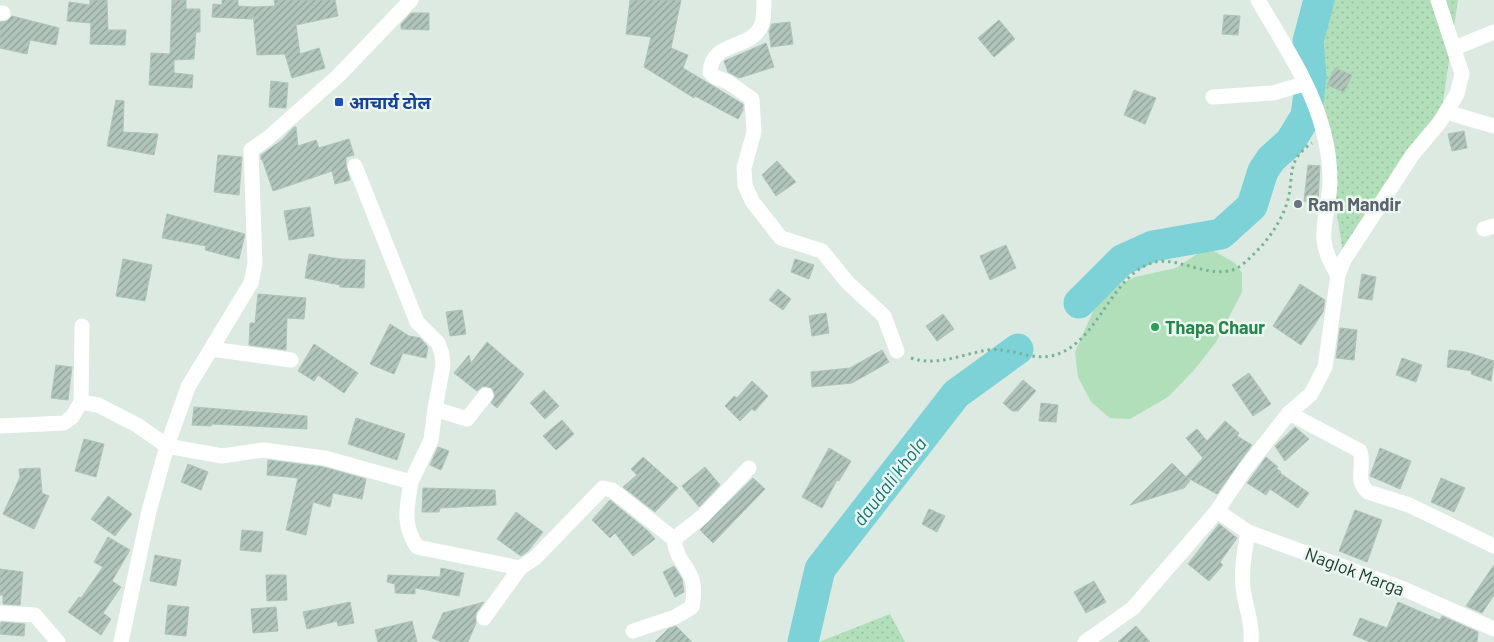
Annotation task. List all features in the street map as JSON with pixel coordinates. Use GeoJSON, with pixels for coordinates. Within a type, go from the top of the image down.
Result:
{"type":"FeatureCollection","features":[{"type":"Feature","properties":{"kind":"street"},"geometry":{"type":"LineString","coordinates":[[764,0],[761,25],[755,36],[722,49],[710,62],[710,72],[715,77],[728,82],[752,99],[754,132],[744,168],[745,185],[752,201],[780,238],[822,251],[848,282],[884,316],[896,351]]}},
{"type":"Feature","properties":{"kind":"street"},"geometry":{"type":"LineString","coordinates":[[1258,0],[1308,92],[1325,134],[1330,168],[1323,220],[1326,254],[1338,274]]}},
{"type":"Feature","properties":{"kind":"street"},"geometry":{"type":"LineString","coordinates":[[1085,642],[1133,608],[1217,511],[1245,469],[1289,413],[1310,394],[1325,367],[1338,274],[1344,260],[1413,154],[1446,112],[1456,94],[1462,74],[1438,0]]}},
{"type":"Feature","properties":{"kind":"street"},"geometry":{"type":"LineString","coordinates":[[121,642],[140,547],[167,446],[188,387],[251,283],[255,264],[252,150],[338,76],[413,1]]}},
{"type":"Feature","properties":{"kind":"street"},"geometry":{"type":"LineString","coordinates":[[1455,48],[1494,32]]}},
{"type":"Feature","properties":{"kind":"street"},"geometry":{"type":"LineString","coordinates":[[1213,96],[1308,92]]}},
{"type":"Feature","properties":{"kind":"street"},"geometry":{"type":"LineString","coordinates":[[1446,112],[1494,126]]}},
{"type":"Feature","properties":{"kind":"street"},"geometry":{"type":"LineString","coordinates":[[356,166],[417,322],[438,343],[442,354],[443,365],[431,440],[411,482],[406,519],[408,534],[417,546],[520,568]]}},
{"type":"Feature","properties":{"kind":"street"},"geometry":{"type":"LineString","coordinates":[[0,426],[64,423],[72,417],[81,402],[82,326]]}},
{"type":"Feature","properties":{"kind":"street"},"geometry":{"type":"LineString","coordinates":[[211,349],[291,360]]}},
{"type":"Feature","properties":{"kind":"street"},"geometry":{"type":"LineString","coordinates":[[435,409],[467,419],[486,395]]}},
{"type":"Feature","properties":{"kind":"street"},"geometry":{"type":"LineString","coordinates":[[81,402],[98,404],[137,425],[167,446],[222,456],[263,450],[325,458],[411,482]]}},
{"type":"Feature","properties":{"kind":"street"},"geometry":{"type":"LineString","coordinates":[[1289,413],[1360,451],[1362,458],[1359,479],[1362,487],[1368,492],[1409,505],[1494,546]]}},
{"type":"Feature","properties":{"kind":"street"},"geometry":{"type":"LineString","coordinates":[[674,539],[703,516],[749,468]]}},
{"type":"Feature","properties":{"kind":"street"},"geometry":{"type":"LineString","coordinates":[[484,618],[520,568],[534,558],[603,488],[612,490],[674,539],[675,547],[693,577],[695,593],[692,607],[675,617],[633,631]]}},
{"type":"Feature","properties":{"kind":"street","name":"Naglok Marga"},"geometry":{"type":"LineString","coordinates":[[1217,511],[1248,532],[1404,589],[1494,629]]}},
{"type":"Feature","properties":{"kind":"street"},"geometry":{"type":"LineString","coordinates":[[1248,532],[1243,560],[1243,587],[1251,625],[1251,642]]}},
{"type":"Feature","properties":{"kind":"street"},"geometry":{"type":"LineString","coordinates":[[0,613],[35,615],[58,642]]}},
{"type":"Feature","properties":{"kind":"path"},"geometry":{"type":"LineString","coordinates":[[896,351],[919,361],[947,360],[980,352],[1010,350],[1016,355],[1051,356],[1071,346],[1083,337],[1117,290],[1136,273],[1156,261],[1214,272],[1229,270],[1242,265],[1272,235],[1287,202],[1290,173],[1295,161],[1305,148],[1325,134]]}},
{"type":"Feature","properties":{"kind":"green space"},"geometry":{"type":"Polygon","coordinates":[[[1313,0],[1458,0],[1440,122],[1344,260],[1325,134],[1313,0]]]}},
{"type":"Feature","properties":{"kind":"green space","name":"Thapa Chaur"},"geometry":{"type":"Polygon","coordinates":[[[1212,250],[1235,263],[1242,273],[1242,292],[1216,342],[1195,369],[1168,397],[1130,419],[1110,418],[1091,402],[1078,377],[1075,352],[1095,307],[1121,284],[1135,277],[1176,268],[1200,252],[1212,250]]]}},
{"type":"Feature","properties":{"kind":"green space"},"geometry":{"type":"Polygon","coordinates":[[[890,614],[905,642],[819,642],[890,614]]]}},
{"type":"Feature","properties":{"kind":"building"},"geometry":{"type":"Polygon","coordinates":[[[90,0],[107,0],[108,30],[126,30],[125,45],[90,44],[91,23],[67,21],[69,2],[90,5],[90,0]]]}},
{"type":"Feature","properties":{"kind":"building"},"geometry":{"type":"Polygon","coordinates":[[[172,0],[186,0],[186,9],[200,9],[200,32],[196,32],[194,59],[174,60],[174,73],[193,75],[192,88],[149,85],[151,53],[170,54],[172,0]]]}},
{"type":"Feature","properties":{"kind":"building"},"geometry":{"type":"Polygon","coordinates":[[[222,0],[238,0],[238,6],[253,7],[275,6],[274,0],[335,0],[338,16],[296,25],[300,54],[319,48],[325,68],[292,78],[285,54],[257,55],[253,13],[252,19],[212,17],[213,4],[222,5],[222,0]]]}},
{"type":"Feature","properties":{"kind":"building"},"geometry":{"type":"Polygon","coordinates":[[[630,0],[681,0],[671,48],[688,55],[683,68],[743,104],[743,110],[738,119],[695,96],[694,98],[644,67],[651,37],[626,34],[630,0]]]}},
{"type":"Feature","properties":{"kind":"building"},"geometry":{"type":"Polygon","coordinates":[[[411,13],[429,13],[429,30],[401,29],[401,24],[411,13]]]}},
{"type":"Feature","properties":{"kind":"building"},"geometry":{"type":"Polygon","coordinates":[[[1224,15],[1240,16],[1238,35],[1222,34],[1224,15]]]}},
{"type":"Feature","properties":{"kind":"building"},"geometry":{"type":"Polygon","coordinates":[[[12,16],[59,28],[56,45],[30,40],[27,54],[0,48],[0,22],[7,21],[12,16]]]}},
{"type":"Feature","properties":{"kind":"building"},"geometry":{"type":"Polygon","coordinates":[[[999,20],[1015,39],[994,57],[978,38],[999,20]]]}},
{"type":"Feature","properties":{"kind":"building"},"geometry":{"type":"Polygon","coordinates":[[[790,22],[793,44],[771,47],[769,31],[772,24],[790,22]]]}},
{"type":"Feature","properties":{"kind":"building"},"geometry":{"type":"Polygon","coordinates":[[[766,43],[774,67],[739,78],[728,72],[724,61],[766,43]]]}},
{"type":"Feature","properties":{"kind":"building"},"geometry":{"type":"Polygon","coordinates":[[[1335,68],[1352,75],[1344,92],[1327,85],[1335,68]]]}},
{"type":"Feature","properties":{"kind":"building"},"geometry":{"type":"Polygon","coordinates":[[[271,81],[288,83],[286,108],[269,107],[271,81]]]}},
{"type":"Feature","properties":{"kind":"building"},"geometry":{"type":"Polygon","coordinates":[[[1134,90],[1156,98],[1145,124],[1124,115],[1134,90]]]}},
{"type":"Feature","properties":{"kind":"building"},"geometry":{"type":"Polygon","coordinates":[[[116,100],[124,101],[123,132],[158,134],[154,155],[107,146],[116,100]]]}},
{"type":"Feature","properties":{"kind":"building"},"geometry":{"type":"Polygon","coordinates":[[[296,127],[298,146],[316,140],[319,148],[349,139],[354,155],[346,157],[350,180],[335,184],[332,171],[273,191],[261,160],[261,155],[282,140],[296,127]]]}},
{"type":"Feature","properties":{"kind":"building"},"geometry":{"type":"Polygon","coordinates":[[[1464,131],[1467,148],[1452,151],[1448,134],[1464,131]]]}},
{"type":"Feature","properties":{"kind":"building"},"geometry":{"type":"Polygon","coordinates":[[[218,155],[242,157],[239,195],[214,192],[218,155]]]}},
{"type":"Feature","properties":{"kind":"building"},"geometry":{"type":"Polygon","coordinates":[[[777,161],[796,182],[776,196],[762,175],[777,161]]]}},
{"type":"Feature","properties":{"kind":"building"},"geometry":{"type":"Polygon","coordinates":[[[1308,165],[1320,166],[1318,202],[1304,201],[1308,165]]]}},
{"type":"Feature","properties":{"kind":"building"},"geometry":{"type":"Polygon","coordinates":[[[310,207],[314,236],[289,240],[284,211],[310,207]]]}},
{"type":"Feature","properties":{"kind":"building"},"geometry":{"type":"Polygon","coordinates":[[[167,214],[245,234],[239,259],[205,250],[206,246],[162,238],[167,214]]]}},
{"type":"Feature","properties":{"kind":"building"},"geometry":{"type":"Polygon","coordinates":[[[1006,245],[1016,268],[990,280],[980,256],[1006,245]]]}},
{"type":"Feature","properties":{"kind":"building"},"geometry":{"type":"Polygon","coordinates":[[[309,254],[341,259],[365,260],[364,288],[340,287],[340,285],[305,278],[309,254]]]}},
{"type":"Feature","properties":{"kind":"building"},"geometry":{"type":"Polygon","coordinates":[[[123,259],[152,265],[145,301],[116,296],[123,259]]]}},
{"type":"Feature","properties":{"kind":"building"},"geometry":{"type":"Polygon","coordinates":[[[795,259],[814,265],[809,279],[791,272],[795,259]]]}},
{"type":"Feature","properties":{"kind":"building"},"geometry":{"type":"Polygon","coordinates":[[[1362,274],[1376,277],[1372,300],[1358,298],[1362,274]]]}},
{"type":"Feature","properties":{"kind":"building"},"geometry":{"type":"Polygon","coordinates":[[[1300,284],[1325,300],[1323,312],[1301,345],[1273,326],[1300,284]]]}},
{"type":"Feature","properties":{"kind":"building"},"geometry":{"type":"Polygon","coordinates":[[[778,289],[791,299],[783,310],[769,300],[778,289]]]}},
{"type":"Feature","properties":{"kind":"building"},"geometry":{"type":"Polygon","coordinates":[[[258,294],[306,298],[304,319],[287,318],[286,350],[249,345],[250,323],[255,323],[258,294]]]}},
{"type":"Feature","properties":{"kind":"building"},"geometry":{"type":"Polygon","coordinates":[[[462,310],[466,334],[450,336],[446,312],[462,310]]]}},
{"type":"Feature","properties":{"kind":"building"},"geometry":{"type":"Polygon","coordinates":[[[826,313],[829,333],[812,336],[809,316],[826,313]]]}},
{"type":"Feature","properties":{"kind":"building"},"geometry":{"type":"Polygon","coordinates":[[[943,314],[954,329],[937,341],[926,326],[943,314]]]}},
{"type":"Feature","properties":{"kind":"building"},"geometry":{"type":"Polygon","coordinates":[[[390,324],[409,336],[420,338],[428,347],[426,358],[403,353],[394,374],[370,364],[390,324]]]}},
{"type":"Feature","properties":{"kind":"building"},"geometry":{"type":"Polygon","coordinates":[[[1340,328],[1357,330],[1354,360],[1336,358],[1340,328]]]}},
{"type":"Feature","properties":{"kind":"building"},"geometry":{"type":"Polygon","coordinates":[[[487,342],[524,374],[497,408],[491,403],[495,396],[492,388],[483,386],[477,391],[454,373],[469,355],[471,363],[487,342]]]}},
{"type":"Feature","properties":{"kind":"building"},"geometry":{"type":"Polygon","coordinates":[[[314,344],[358,373],[344,393],[318,375],[314,381],[298,371],[314,344]]]}},
{"type":"Feature","properties":{"kind":"building"},"geometry":{"type":"Polygon","coordinates":[[[882,350],[889,362],[852,383],[812,387],[811,372],[850,368],[882,350]]]}},
{"type":"Feature","properties":{"kind":"building"},"geometry":{"type":"Polygon","coordinates":[[[1449,350],[1466,352],[1494,361],[1491,381],[1471,374],[1472,371],[1447,367],[1449,350]]]}},
{"type":"Feature","properties":{"kind":"building"},"geometry":{"type":"Polygon","coordinates":[[[1402,358],[1422,365],[1416,382],[1396,375],[1402,358]]]}},
{"type":"Feature","properties":{"kind":"building"},"geometry":{"type":"Polygon","coordinates":[[[56,365],[72,367],[68,400],[51,398],[56,365]]]}},
{"type":"Feature","properties":{"kind":"building"},"geometry":{"type":"Polygon","coordinates":[[[1249,373],[1271,404],[1253,416],[1232,385],[1249,373]]]}},
{"type":"Feature","properties":{"kind":"building"},"geometry":{"type":"Polygon","coordinates":[[[1023,380],[1036,391],[1018,411],[1012,411],[1003,403],[1023,380]]]}},
{"type":"Feature","properties":{"kind":"building"},"geometry":{"type":"Polygon","coordinates":[[[752,381],[768,396],[755,411],[752,409],[740,421],[725,406],[734,396],[737,398],[752,381]]]}},
{"type":"Feature","properties":{"kind":"building"},"geometry":{"type":"Polygon","coordinates":[[[544,390],[559,406],[545,419],[530,403],[544,390]]]}},
{"type":"Feature","properties":{"kind":"building"},"geometry":{"type":"Polygon","coordinates":[[[1041,403],[1058,405],[1056,422],[1039,421],[1041,403]]]}},
{"type":"Feature","properties":{"kind":"building"},"geometry":{"type":"Polygon","coordinates":[[[194,407],[307,416],[307,429],[212,424],[211,426],[192,425],[194,407]]]}},
{"type":"Feature","properties":{"kind":"building"},"geometry":{"type":"Polygon","coordinates":[[[356,418],[405,434],[397,460],[348,444],[356,418]]]}},
{"type":"Feature","properties":{"kind":"building"},"geometry":{"type":"Polygon","coordinates":[[[562,420],[574,434],[556,450],[543,436],[562,420]]]}},
{"type":"Feature","properties":{"kind":"building"},"geometry":{"type":"Polygon","coordinates":[[[1225,421],[1239,433],[1237,436],[1252,445],[1217,494],[1186,477],[1203,458],[1186,438],[1197,429],[1207,441],[1225,421]]]}},
{"type":"Feature","properties":{"kind":"building"},"geometry":{"type":"Polygon","coordinates":[[[1295,427],[1309,439],[1285,461],[1275,446],[1295,427]]]}},
{"type":"Feature","properties":{"kind":"building"},"geometry":{"type":"Polygon","coordinates":[[[84,439],[104,444],[96,477],[75,471],[84,439]]]}},
{"type":"Feature","properties":{"kind":"building"},"geometry":{"type":"Polygon","coordinates":[[[438,447],[449,451],[441,470],[430,465],[438,447]]]}},
{"type":"Feature","properties":{"kind":"building"},"geometry":{"type":"Polygon","coordinates":[[[829,448],[851,461],[839,481],[837,480],[822,508],[802,497],[829,448]]]}},
{"type":"Feature","properties":{"kind":"building"},"geometry":{"type":"Polygon","coordinates":[[[1380,448],[1411,461],[1400,489],[1370,476],[1380,448]]]}},
{"type":"Feature","properties":{"kind":"building"},"geometry":{"type":"Polygon","coordinates":[[[643,457],[678,488],[655,512],[623,487],[637,475],[631,469],[643,457]]]}},
{"type":"Feature","properties":{"kind":"building"},"geometry":{"type":"Polygon","coordinates":[[[1266,457],[1278,467],[1276,468],[1280,473],[1309,493],[1298,508],[1270,489],[1266,495],[1247,483],[1266,457]]]}},
{"type":"Feature","properties":{"kind":"building"},"geometry":{"type":"Polygon","coordinates":[[[268,460],[323,467],[366,479],[362,499],[333,493],[330,507],[313,502],[306,535],[286,530],[298,478],[267,475],[268,460]]]}},
{"type":"Feature","properties":{"kind":"building"},"geometry":{"type":"Polygon","coordinates":[[[1172,463],[1190,481],[1184,488],[1130,505],[1172,463]]]}},
{"type":"Feature","properties":{"kind":"building"},"geometry":{"type":"Polygon","coordinates":[[[188,464],[208,472],[201,490],[181,482],[188,464]]]}},
{"type":"Feature","properties":{"kind":"building"},"geometry":{"type":"Polygon","coordinates":[[[705,467],[720,485],[699,507],[682,486],[705,467]]]}},
{"type":"Feature","properties":{"kind":"building"},"geometry":{"type":"Polygon","coordinates":[[[40,468],[42,493],[49,496],[34,529],[3,514],[20,477],[19,469],[40,468]]]}},
{"type":"Feature","properties":{"kind":"building"},"geometry":{"type":"Polygon","coordinates":[[[753,478],[765,489],[713,543],[700,530],[753,478]]]}},
{"type":"Feature","properties":{"kind":"building"},"geometry":{"type":"Polygon","coordinates":[[[1441,478],[1465,488],[1454,512],[1431,502],[1441,478]]]}},
{"type":"Feature","properties":{"kind":"building"},"geometry":{"type":"Polygon","coordinates":[[[423,488],[495,490],[496,505],[440,508],[439,512],[422,512],[423,488]]]}},
{"type":"Feature","properties":{"kind":"building"},"geometry":{"type":"Polygon","coordinates":[[[108,496],[132,514],[115,536],[91,519],[108,496]]]}},
{"type":"Feature","properties":{"kind":"building"},"geometry":{"type":"Polygon","coordinates":[[[610,500],[655,539],[633,556],[615,533],[610,538],[592,520],[610,500]]]}},
{"type":"Feature","properties":{"kind":"building"},"geometry":{"type":"Polygon","coordinates":[[[929,509],[945,516],[937,532],[922,524],[929,509]]]}},
{"type":"Feature","properties":{"kind":"building"},"geometry":{"type":"Polygon","coordinates":[[[1355,510],[1382,520],[1367,562],[1339,551],[1355,510]]]}},
{"type":"Feature","properties":{"kind":"building"},"geometry":{"type":"Polygon","coordinates":[[[516,512],[543,532],[528,551],[521,556],[497,539],[516,512]]]}},
{"type":"Feature","properties":{"kind":"building"},"geometry":{"type":"Polygon","coordinates":[[[1219,524],[1237,538],[1220,562],[1223,565],[1209,581],[1188,564],[1219,524]]]}},
{"type":"Feature","properties":{"kind":"building"},"geometry":{"type":"Polygon","coordinates":[[[242,530],[263,532],[261,552],[240,550],[242,530]]]}},
{"type":"Feature","properties":{"kind":"building"},"geometry":{"type":"Polygon","coordinates":[[[108,537],[130,550],[112,581],[121,587],[103,613],[111,619],[101,635],[68,612],[79,597],[81,598],[103,567],[94,562],[108,537]]]}},
{"type":"Feature","properties":{"kind":"building"},"geometry":{"type":"Polygon","coordinates":[[[155,555],[181,560],[176,586],[150,581],[155,555]]]}},
{"type":"Feature","properties":{"kind":"building"},"geometry":{"type":"Polygon","coordinates":[[[1494,565],[1494,595],[1482,613],[1466,606],[1494,565]]]}},
{"type":"Feature","properties":{"kind":"building"},"geometry":{"type":"Polygon","coordinates":[[[674,566],[682,579],[684,592],[675,597],[663,572],[674,566]]]}},
{"type":"Feature","properties":{"kind":"building"},"geometry":{"type":"Polygon","coordinates":[[[441,568],[464,573],[459,596],[415,588],[415,594],[395,593],[395,584],[387,582],[388,575],[440,577],[441,568]]]}},
{"type":"Feature","properties":{"kind":"building"},"geometry":{"type":"Polygon","coordinates":[[[0,569],[23,572],[20,605],[3,604],[3,595],[0,595],[0,569]]]}},
{"type":"Feature","properties":{"kind":"building"},"geometry":{"type":"Polygon","coordinates":[[[266,575],[286,575],[287,600],[267,601],[266,575]]]}},
{"type":"Feature","properties":{"kind":"building"},"geometry":{"type":"Polygon","coordinates":[[[1094,581],[1106,602],[1086,613],[1074,592],[1094,581]]]}},
{"type":"Feature","properties":{"kind":"building"},"geometry":{"type":"Polygon","coordinates":[[[350,602],[354,623],[338,626],[337,621],[307,629],[303,612],[350,602]]]}},
{"type":"Feature","properties":{"kind":"building"},"geometry":{"type":"Polygon","coordinates":[[[484,602],[476,613],[476,623],[468,642],[442,642],[432,638],[443,613],[484,602]]]}},
{"type":"Feature","properties":{"kind":"building"},"geometry":{"type":"Polygon","coordinates":[[[1398,602],[1440,620],[1442,616],[1478,632],[1477,642],[1370,642],[1353,635],[1360,618],[1387,628],[1398,602]]]}},
{"type":"Feature","properties":{"kind":"building"},"geometry":{"type":"Polygon","coordinates":[[[168,605],[189,607],[186,636],[165,634],[168,605]]]}},
{"type":"Feature","properties":{"kind":"building"},"geometry":{"type":"Polygon","coordinates":[[[276,607],[278,631],[253,633],[251,609],[276,607]]]}},
{"type":"Feature","properties":{"kind":"building"},"geometry":{"type":"Polygon","coordinates":[[[412,621],[417,642],[378,642],[375,630],[412,621]]]}},
{"type":"Feature","properties":{"kind":"building"},"geometry":{"type":"Polygon","coordinates":[[[1,622],[25,624],[24,636],[0,634],[1,622]]]}},
{"type":"Feature","properties":{"kind":"building"},"geometry":{"type":"Polygon","coordinates":[[[676,626],[692,642],[655,642],[668,629],[676,626]]]}},
{"type":"Feature","properties":{"kind":"building"},"geometry":{"type":"Polygon","coordinates":[[[1136,626],[1150,642],[1118,642],[1136,626]]]}},
{"type":"Feature","properties":{"kind":"waterway","name":"daudali khola"},"geometry":{"type":"LineString","coordinates":[[1079,303],[1122,260],[1153,246],[1221,234],[1252,206],[1263,171],[1271,159],[1290,142],[1306,116],[1311,77],[1308,41],[1319,0]]}},
{"type":"Feature","properties":{"kind":"waterway","name":"daudali khola"},"geometry":{"type":"LineString","coordinates":[[803,642],[820,569],[956,394],[1018,349]]}},
{"type":"Feature","properties":{"kind":"place","name":"आचार्य टोल"},"geometry":{"type":"Point","coordinates":[339,102]}},
{"type":"Feature","properties":{"kind":"place","name":"Ram Mandir"},"geometry":{"type":"Point","coordinates":[1298,204]}},
{"type":"Feature","properties":{"kind":"place","name":"Thapa Chaur"},"geometry":{"type":"Point","coordinates":[1155,327]}}]}
